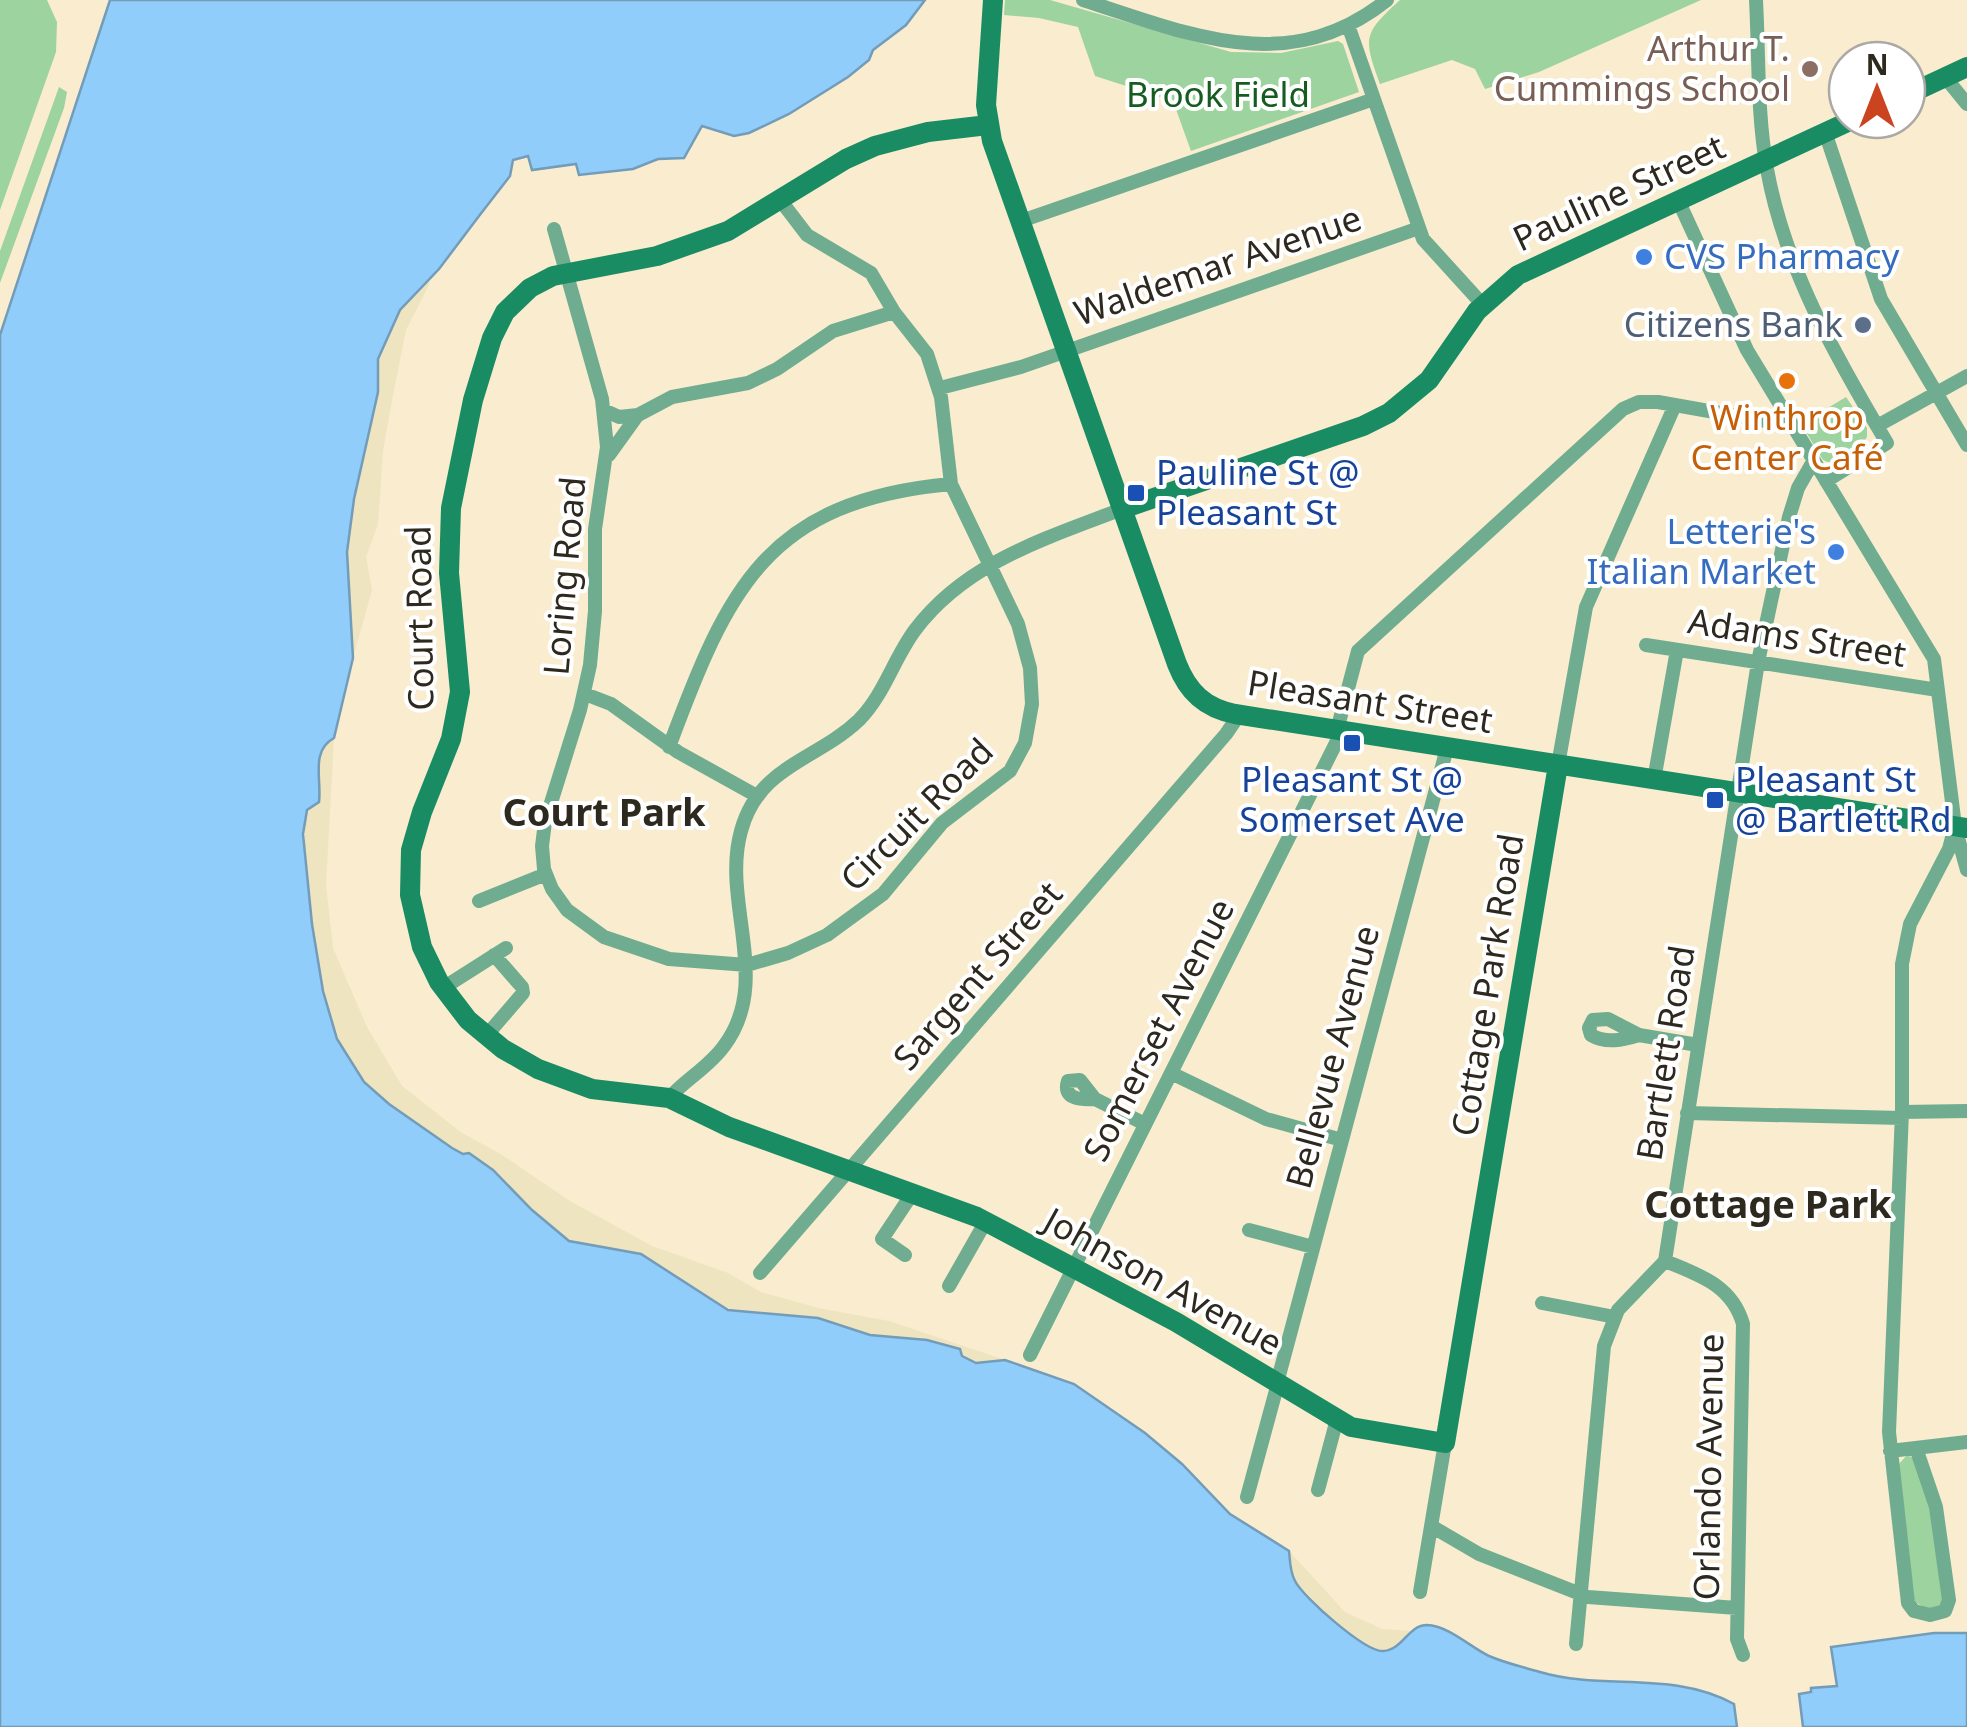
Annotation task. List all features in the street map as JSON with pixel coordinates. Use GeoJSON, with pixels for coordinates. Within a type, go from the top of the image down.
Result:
{"type":"FeatureCollection","features":[{"type":"Feature","properties":{"kind":"street","name":"Pleasant Street"},"geometry":{"type":"LineString","coordinates":[[994,0],[986,98],[988,126],[1183,679],[1207,705],[1239,715],[1961,827]]}},
{"type":"Feature","properties":{"kind":"street"},"geometry":{"type":"LineString","coordinates":[[1083,0],[1204,38],[1238,44],[1298,42],[1348,25],[1387,0]]}},
{"type":"Feature","properties":{"kind":"street"},"geometry":{"type":"LineString","coordinates":[[1756,0],[1766,160],[1781,224],[1814,312],[1887,443],[1826,481]]}},
{"type":"Feature","properties":{"kind":"street"},"geometry":{"type":"LineString","coordinates":[[1348,25],[1427,246],[1482,306]]}},
{"type":"Feature","properties":{"kind":"street"},"geometry":{"type":"LineString","coordinates":[[1927,85],[1967,67]]}},
{"type":"Feature","properties":{"kind":"street"},"geometry":{"type":"LineString","coordinates":[[1946,77],[1967,104]]}},
{"type":"Feature","properties":{"kind":"street"},"geometry":{"type":"LineString","coordinates":[[1020,221],[1374,98]]}},
{"type":"Feature","properties":{"kind":"street","name":"Court Road"},"geometry":{"type":"LineString","coordinates":[[849,1172],[729,1127],[669,1098],[607,1092],[530,1066],[486,1036],[443,988],[429,965],[418,932],[409,875],[416,832],[458,710],[460,675],[449,548],[459,457],[496,326],[525,292],[566,272],[688,248],[738,226],[837,164],[875,146],[928,132],[988,126]]}},
{"type":"Feature","properties":{"kind":"street"},"geometry":{"type":"LineString","coordinates":[[1825,132],[1880,299],[1967,445]]}},
{"type":"Feature","properties":{"kind":"street","name":"Pauline Street"},"geometry":{"type":"LineString","coordinates":[[1122,509],[1363,426],[1389,413],[1428,380],[1482,306],[1518,275],[1825,132]]}},
{"type":"Feature","properties":{"kind":"street","name":"Circuit Road"},"geometry":{"type":"LineString","coordinates":[[748,965],[804,946],[852,920],[890,887],[942,823],[999,782],[1015,764],[1029,727],[1031,678],[1021,632],[952,484],[940,388],[924,348],[894,312],[867,269],[807,235],[781,200]]}},
{"type":"Feature","properties":{"kind":"street"},"geometry":{"type":"LineString","coordinates":[[1678,200],[1734,326],[1934,659],[1967,870]]}},
{"type":"Feature","properties":{"kind":"street","name":"Waldemar Avenue"},"geometry":{"type":"LineString","coordinates":[[940,388],[1020,367],[1419,228]]}},
{"type":"Feature","properties":{"kind":"street","name":"Loring Road"},"geometry":{"type":"LineString","coordinates":[[546,874],[544,827],[585,694],[594,621],[596,522],[606,460],[604,410],[554,229]]}},
{"type":"Feature","properties":{"kind":"street"},"geometry":{"type":"LineString","coordinates":[[606,460],[624,430],[638,416],[672,397],[756,380],[833,331],[894,312]]}},
{"type":"Feature","properties":{"kind":"street"},"geometry":{"type":"LineString","coordinates":[[1877,426],[1967,376]]}},
{"type":"Feature","properties":{"kind":"street","name":"Somerset Avenue"},"geometry":{"type":"LineString","coordinates":[[1030,1355],[1339,731],[1358,651],[1618,413],[1639,402],[1793,426]]}},
{"type":"Feature","properties":{"kind":"street","name":"Cottage Park Road"},"geometry":{"type":"LineString","coordinates":[[1420,1592],[1586,607],[1675,405]]}},
{"type":"Feature","properties":{"kind":"street"},"geometry":{"type":"LineString","coordinates":[[604,410],[619,417],[638,416]]}},
{"type":"Feature","properties":{"kind":"street","name":"Bartlett Road"},"geometry":{"type":"LineString","coordinates":[[1665,1261],[1758,662],[1789,518],[1798,488],[1814,460]]}},
{"type":"Feature","properties":{"kind":"street"},"geometry":{"type":"LineString","coordinates":[[670,747],[717,631],[748,580],[773,550],[811,523],[859,500],[908,488],[952,484]]}},
{"type":"Feature","properties":{"kind":"street"},"geometry":{"type":"LineString","coordinates":[[669,1098],[710,1062],[730,1037],[740,1014],[748,965],[735,864],[744,822],[757,796],[778,773],[863,715],[906,642],[946,596],[990,564],[1122,509]]}},
{"type":"Feature","properties":{"kind":"street","name":"Adams Street"},"geometry":{"type":"LineString","coordinates":[[1646,646],[1938,690]]}},
{"type":"Feature","properties":{"kind":"street"},"geometry":{"type":"LineString","coordinates":[[1654,780],[1678,650]]}},
{"type":"Feature","properties":{"kind":"street"},"geometry":{"type":"LineString","coordinates":[[585,694],[610,704],[670,747],[757,796]]}},
{"type":"Feature","properties":{"kind":"street","name":"Sargent Street"},"geometry":{"type":"LineString","coordinates":[[760,1273],[1239,715]]}},
{"type":"Feature","properties":{"kind":"street","name":"Bellevue Avenue"},"geometry":{"type":"LineString","coordinates":[[1247,1497],[1447,748]]}},
{"type":"Feature","properties":{"kind":"street"},"geometry":{"type":"LineString","coordinates":[[1916,1448],[1935,1500],[1949,1600],[1945,1611],[1934,1614],[1914,1612],[1908,1602],[1890,1450],[1902,1115],[1903,950],[1913,916],[1961,827]]}},
{"type":"Feature","properties":{"kind":"street"},"geometry":{"type":"LineString","coordinates":[[479,901],[546,874],[567,910],[604,938],[669,960],[748,965]]}},
{"type":"Feature","properties":{"kind":"street"},"geometry":{"type":"LineString","coordinates":[[443,988],[500,952],[523,993],[486,1036]]}},
{"type":"Feature","properties":{"kind":"street"},"geometry":{"type":"LineString","coordinates":[[1639,1035],[1698,1045]]}},
{"type":"Feature","properties":{"kind":"street"},"geometry":{"type":"LineString","coordinates":[[1171,1073],[1258,1116],[1342,1140]]}},
{"type":"Feature","properties":{"kind":"street"},"geometry":{"type":"LineString","coordinates":[[1095,1098],[1146,1124]]}},
{"type":"Feature","properties":{"kind":"street"},"geometry":{"type":"LineString","coordinates":[[1688,1113],[1902,1115],[1967,1111]]}},
{"type":"Feature","properties":{"kind":"street","name":"Johnson Avenue"},"geometry":{"type":"LineString","coordinates":[[849,1172],[986,1222],[1176,1322],[1359,1430],[1445,1443]]}},
{"type":"Feature","properties":{"kind":"street"},"geometry":{"type":"LineString","coordinates":[[905,1256],[882,1240],[912,1194]]}},
{"type":"Feature","properties":{"kind":"street"},"geometry":{"type":"LineString","coordinates":[[949,1286],[986,1222]]}},
{"type":"Feature","properties":{"kind":"street"},"geometry":{"type":"LineString","coordinates":[[1248,1230],[1314,1247]]}},
{"type":"Feature","properties":{"kind":"street"},"geometry":{"type":"LineString","coordinates":[[1576,1644],[1603,1354],[1615,1316],[1634,1290],[1665,1261]]}},
{"type":"Feature","properties":{"kind":"street","name":"Orlando Avenue"},"geometry":{"type":"LineString","coordinates":[[1665,1261],[1718,1285],[1736,1305],[1742,1324],[1738,1642],[1743,1655]]}},
{"type":"Feature","properties":{"kind":"street"},"geometry":{"type":"LineString","coordinates":[[1542,1302],[1615,1316]]}},
{"type":"Feature","properties":{"kind":"street"},"geometry":{"type":"LineString","coordinates":[[1318,1490],[1337,1419]]}},
{"type":"Feature","properties":{"kind":"street"},"geometry":{"type":"LineString","coordinates":[[1890,1450],[1967,1442]]}},
{"type":"Feature","properties":{"kind":"street"},"geometry":{"type":"LineString","coordinates":[[1431,1526],[1479,1554],[1580,1594],[1738,1608]]}},
{"type":"Feature","properties":{"kind":"green space"},"geometry":{"type":"Polygon","coordinates":[[[0,0],[47,0],[57,22],[56,52],[0,210],[0,0]]]}},
{"type":"Feature","properties":{"kind":"green space","name":"Brook Field"},"geometry":{"type":"Polygon","coordinates":[[[1005,0],[1050,0],[1231,52],[1281,53],[1338,41],[1343,44],[1359,92],[1191,151],[1173,101],[1095,76],[1078,27],[1004,15],[1005,0]]]}},
{"type":"Feature","properties":{"kind":"green space"},"geometry":{"type":"Polygon","coordinates":[[[1400,0],[1701,0],[1539,72],[1485,89],[1475,69],[1452,60],[1380,84],[1370,37],[1379,21],[1400,0]]]}},
{"type":"Feature","properties":{"kind":"green space"},"geometry":{"type":"Polygon","coordinates":[[[59,87],[67,92],[64,108],[0,283],[0,251],[59,87]]]}},
{"type":"Feature","properties":{"kind":"green space"},"geometry":{"type":"Polygon","coordinates":[[[1846,397],[1867,428],[1867,437],[1860,446],[1830,463],[1823,460],[1801,424],[1846,397]]]}},
{"type":"Feature","properties":{"kind":"green space"},"geometry":{"type":"Polygon","coordinates":[[[1907,1455],[1913,1458],[1929,1496],[1944,1603],[1932,1609],[1914,1600],[1899,1464],[1907,1455]]]}},
{"type":"Feature","properties":{"kind":"sand"},"geometry":{"type":"Polygon","coordinates":[[[429,278],[406,330],[383,451],[378,524],[366,557],[372,590],[353,658],[347,552],[354,499],[378,392],[378,359],[400,310],[429,278]]]}},
{"type":"Feature","properties":{"kind":"sand"},"geometry":{"type":"Polygon","coordinates":[[[334,738],[326,885],[333,948],[367,1027],[402,1086],[462,1133],[570,1201],[652,1246],[728,1273],[761,1292],[818,1308],[889,1321],[1005,1360],[976,1363],[962,1356],[959,1349],[927,1340],[870,1335],[818,1318],[724,1308],[641,1254],[569,1241],[487,1165],[452,1148],[383,1099],[360,1076],[337,1039],[325,997],[312,919],[305,814],[317,792],[321,753],[334,738]]]}},
{"type":"Feature","properties":{"kind":"sand"},"geometry":{"type":"Polygon","coordinates":[[[1289,1551],[1345,1612],[1382,1629],[1412,1631],[1396,1648],[1372,1650],[1338,1626],[1295,1581],[1289,1551]]]}},
{"type":"Feature","properties":{"kind":"water"},"geometry":{"type":"Polygon","coordinates":[[[110,0],[925,0],[906,25],[873,50],[869,60],[848,77],[789,114],[749,133],[734,136],[702,126],[684,158],[658,159],[633,169],[579,175],[576,164],[532,170],[528,156],[513,160],[510,176],[439,269],[400,310],[378,359],[378,392],[354,499],[347,552],[353,658],[334,738],[319,758],[319,802],[307,810],[303,834],[323,991],[337,1039],[364,1082],[389,1104],[452,1148],[469,1153],[493,1170],[569,1241],[641,1254],[728,1310],[818,1318],[870,1335],[927,1340],[960,1349],[962,1356],[976,1363],[1005,1360],[1074,1384],[1145,1433],[1182,1464],[1230,1514],[1289,1551],[1292,1574],[1300,1589],[1335,1622],[1374,1649],[1390,1650],[1420,1626],[1435,1626],[1489,1656],[1540,1672],[1687,1687],[1710,1694],[1734,1704],[1737,1727],[0,1727],[0,335],[110,0]]]}},
{"type":"Feature","properties":{"kind":"water"},"geometry":{"type":"Polygon","coordinates":[[[1934,1633],[1967,1633],[1967,1727],[1803,1727],[1799,1694],[1811,1692],[1811,1688],[1837,1686],[1831,1647],[1934,1633]]]}},
{"type":"Feature","properties":{"kind":"place","name":"Arthur T. Cummings School"},"geometry":{"type":"Point","coordinates":[1810,69]}},
{"type":"Feature","properties":{"kind":"place","name":"CVS Pharmacy"},"geometry":{"type":"Point","coordinates":[1644,257]}},
{"type":"Feature","properties":{"kind":"place","name":"Citizens Bank"},"geometry":{"type":"Point","coordinates":[1863,325]}},
{"type":"Feature","properties":{"kind":"place","name":"Winthrop Center Café"},"geometry":{"type":"Point","coordinates":[1787,381]}},
{"type":"Feature","properties":{"kind":"place","name":"Pauline St @ Pleasant St"},"geometry":{"type":"Point","coordinates":[1136,493]}},
{"type":"Feature","properties":{"kind":"place","name":"Letterie's Italian Market"},"geometry":{"type":"Point","coordinates":[1836,552]}},
{"type":"Feature","properties":{"kind":"place","name":"Pleasant St @ Somerset Ave"},"geometry":{"type":"Point","coordinates":[1352,743]}},
{"type":"Feature","properties":{"kind":"place","name":"Pleasant St @ Bartlett Rd"},"geometry":{"type":"Point","coordinates":[1715,800]}},
{"type":"Feature","properties":{"kind":"district","name":"Court Park"},"geometry":{"type":"Point","coordinates":[604,813]}},
{"type":"Feature","properties":{"kind":"district","name":"Cottage Park"},"geometry":{"type":"Point","coordinates":[1768,1205]}}]}
